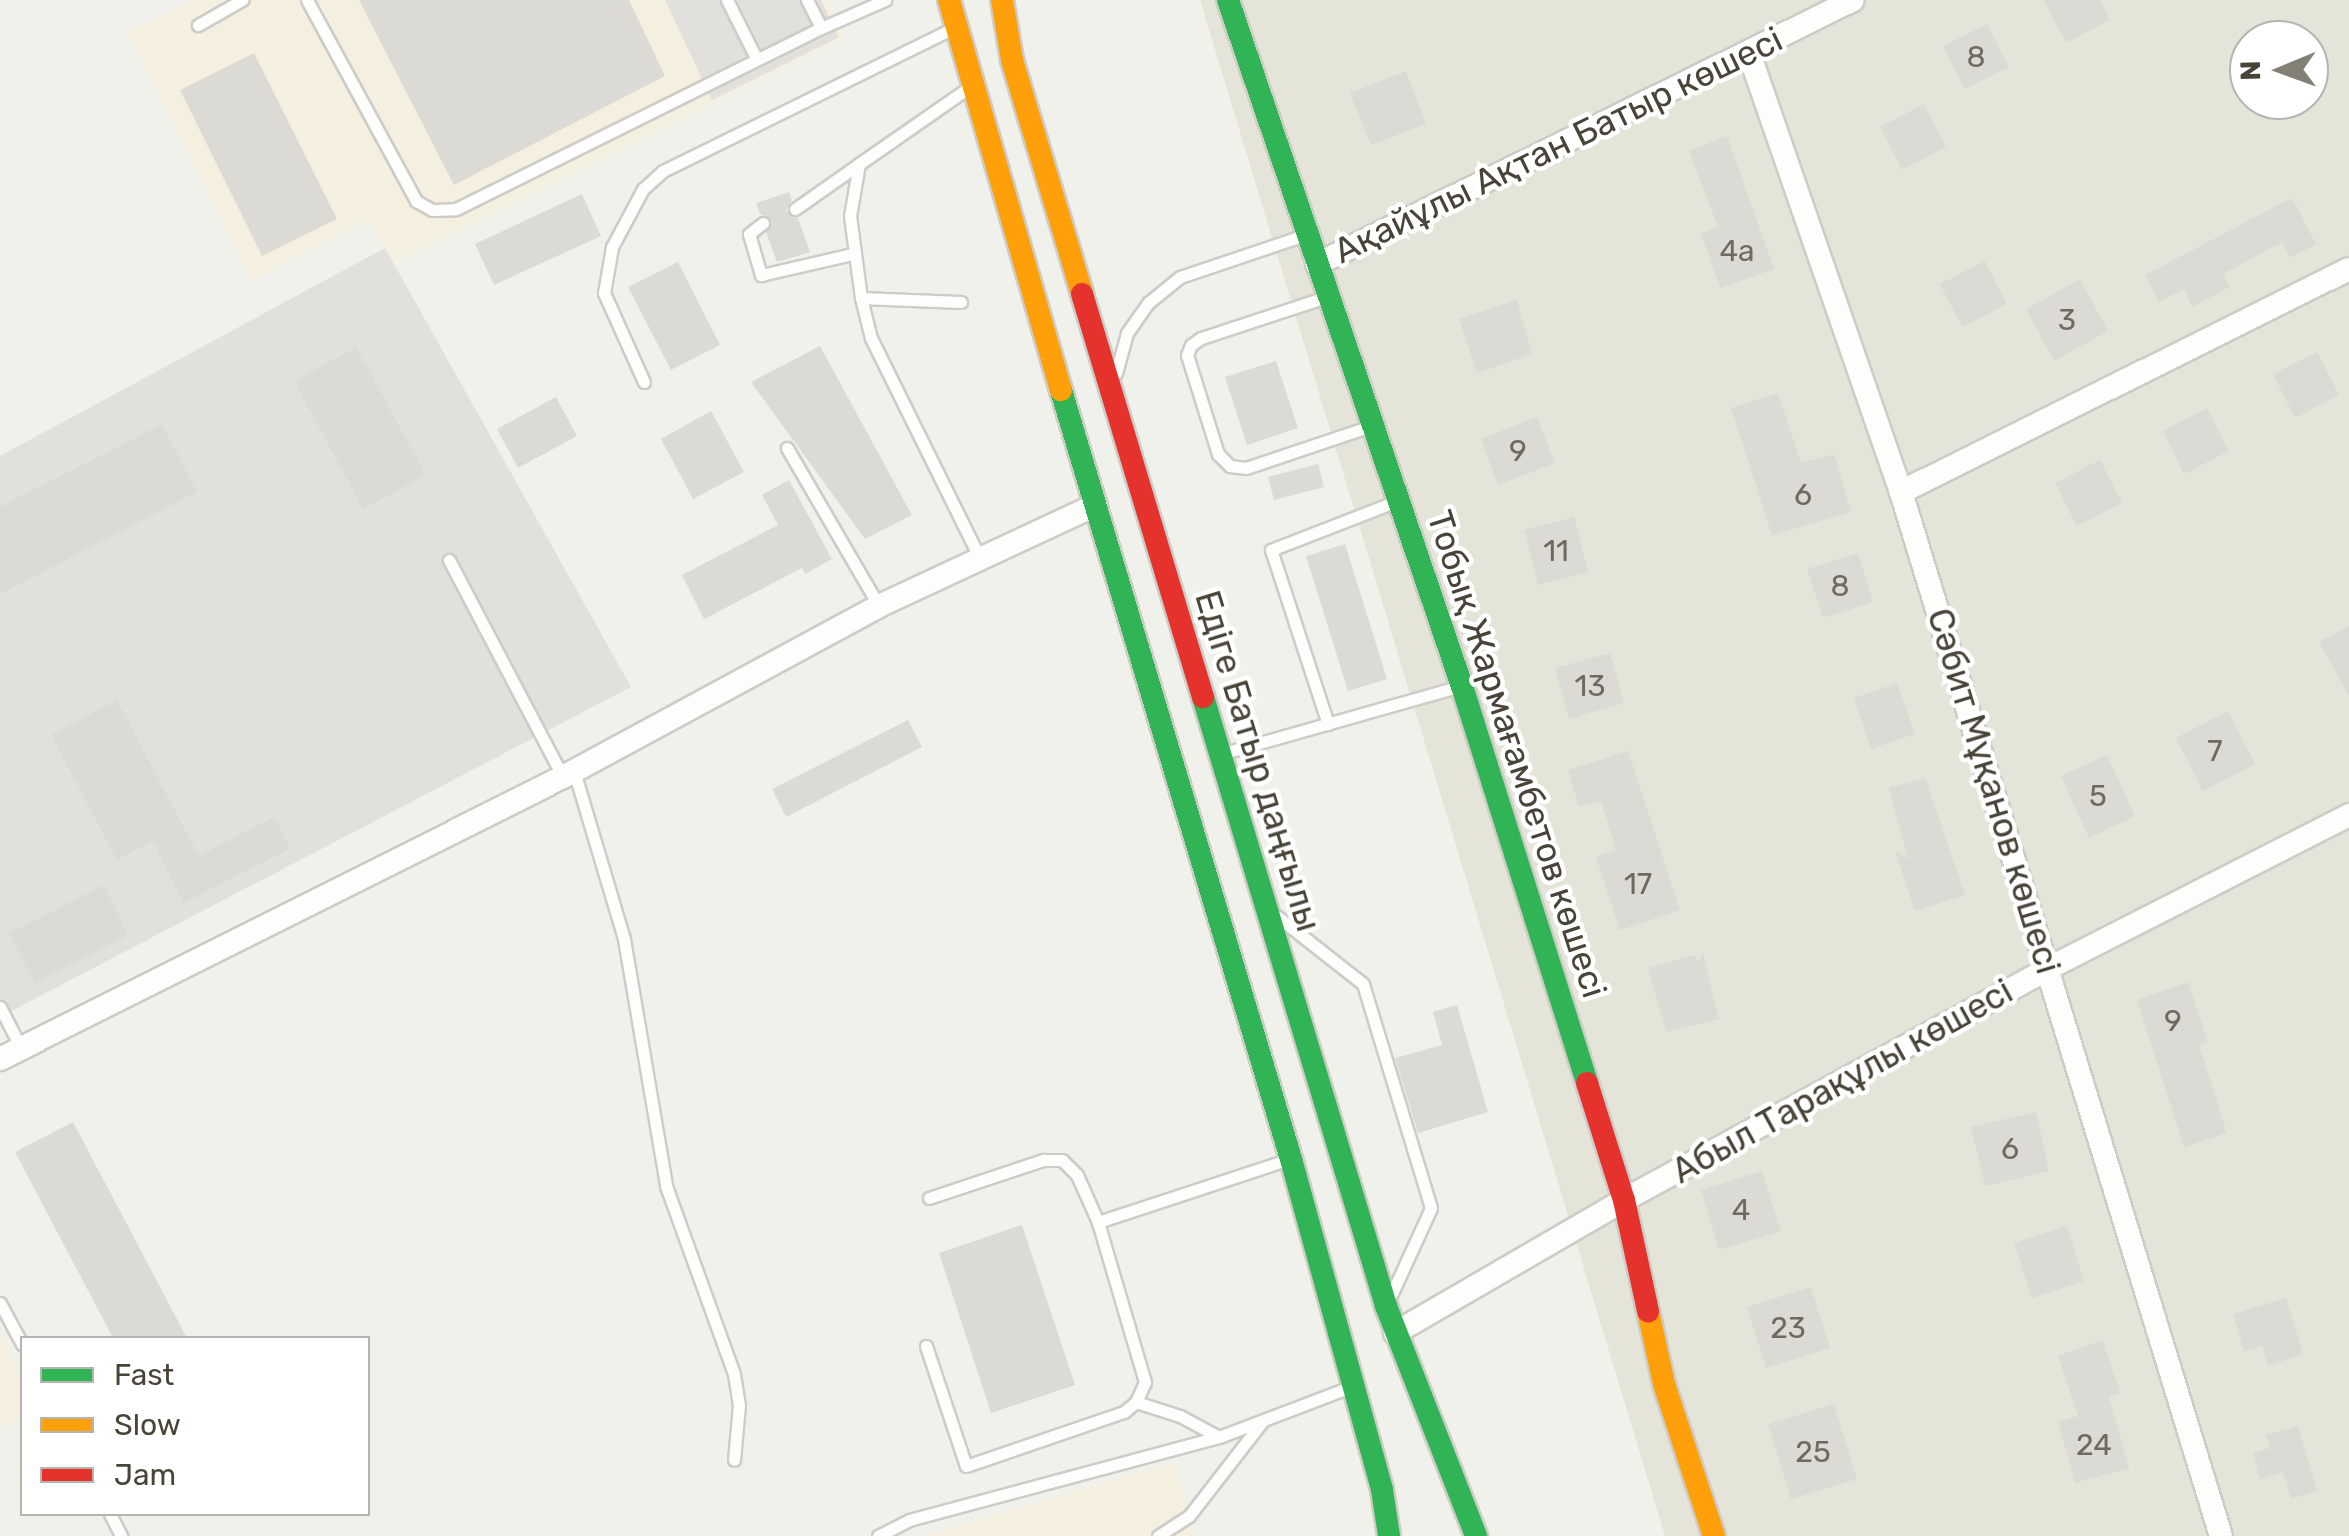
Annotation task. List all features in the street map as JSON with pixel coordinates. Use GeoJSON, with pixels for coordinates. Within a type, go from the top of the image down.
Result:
{"type":"FeatureCollection","features":[{"type":"Feature","properties":{"kind":"main road"},"geometry":{"type":"LineString","coordinates":[[949,0],[971,87],[1291,1159],[1382,1490],[1389,1536]]}},
{"type":"Feature","properties":{"kind":"main road","name":"Едіге Батыр даңғылы"},"geometry":{"type":"LineString","coordinates":[[990,0],[1012,60],[1386,1306],[1476,1536]]}},
{"type":"Feature","properties":{"kind":"main road"},"geometry":{"type":"LineString","coordinates":[[1002,0],[1012,60]]}},
{"type":"Feature","properties":{"kind":"main road","name":"Тобық Жармағамбетов көшесі"},"geometry":{"type":"LineString","coordinates":[[1228,0],[1462,686],[1624,1200],[1664,1384],[1714,1536]]}},
{"type":"Feature","properties":{"kind":"street","name":"Ақайұлы Ақтан Батыр көшесі"},"geometry":{"type":"LineString","coordinates":[[1317,264],[1853,0]]}},
{"type":"Feature","properties":{"kind":"street","name":"Сәбит Мұқанов көшесі"},"geometry":{"type":"LineString","coordinates":[[1748,53],[1901,492],[2221,1536]]}},
{"type":"Feature","properties":{"kind":"street"},"geometry":{"type":"LineString","coordinates":[[1901,492],[2349,269]]}},
{"type":"Feature","properties":{"kind":"street"},"geometry":{"type":"LineString","coordinates":[[10,1054],[568,774],[879,606],[1096,505]]}},
{"type":"Feature","properties":{"kind":"street","name":"Абыл Тарақұлы көшесі"},"geometry":{"type":"LineString","coordinates":[[1395,1332],[1624,1200],[2050,968],[2349,815]]}},
{"type":"Feature","properties":{"kind":"lane"},"geometry":{"type":"LineString","coordinates":[[198,25],[242,0]]}},
{"type":"Feature","properties":{"kind":"lane"},"geometry":{"type":"LineString","coordinates":[[308,0],[416,202],[432,210],[456,209],[756,58],[885,0]]}},
{"type":"Feature","properties":{"kind":"lane"},"geometry":{"type":"LineString","coordinates":[[727,0],[756,58]]}},
{"type":"Feature","properties":{"kind":"lane"},"geometry":{"type":"LineString","coordinates":[[807,0],[820,28]]}},
{"type":"Feature","properties":{"kind":"lane"},"geometry":{"type":"LineString","coordinates":[[644,382],[604,293],[612,248],[643,189],[663,171],[956,28]]}},
{"type":"Feature","properties":{"kind":"lane"},"geometry":{"type":"LineString","coordinates":[[795,209],[971,87]]}},
{"type":"Feature","properties":{"kind":"lane"},"geometry":{"type":"LineString","coordinates":[[859,164],[850,216],[852,254],[871,338],[980,558]]}},
{"type":"Feature","properties":{"kind":"lane"},"geometry":{"type":"LineString","coordinates":[[763,222],[749,234],[761,276],[852,254]]}},
{"type":"Feature","properties":{"kind":"lane"},"geometry":{"type":"LineString","coordinates":[[1111,392],[1127,333],[1148,303],[1180,277],[1306,234]]}},
{"type":"Feature","properties":{"kind":"lane"},"geometry":{"type":"LineString","coordinates":[[1328,296],[1201,338],[1191,345],[1187,355],[1218,454],[1230,466],[1246,468],[1372,426]]}},
{"type":"Feature","properties":{"kind":"lane"},"geometry":{"type":"LineString","coordinates":[[861,298],[961,302]]}},
{"type":"Feature","properties":{"kind":"lane"},"geometry":{"type":"LineString","coordinates":[[787,448],[879,606]]}},
{"type":"Feature","properties":{"kind":"lane"},"geometry":{"type":"LineString","coordinates":[[1328,724],[1271,550],[1398,500]]}},
{"type":"Feature","properties":{"kind":"lane"},"geometry":{"type":"LineString","coordinates":[[449,560],[568,774],[624,939],[666,1186],[734,1374],[739,1405],[734,1460]]}},
{"type":"Feature","properties":{"kind":"lane"},"geometry":{"type":"LineString","coordinates":[[1220,754],[1462,686]]}},
{"type":"Feature","properties":{"kind":"lane"},"geometry":{"type":"LineString","coordinates":[[1265,906],[1363,984],[1431,1208],[1386,1306]]}},
{"type":"Feature","properties":{"kind":"lane"},"geometry":{"type":"LineString","coordinates":[[0,1007],[10,1054]]}},
{"type":"Feature","properties":{"kind":"lane"},"geometry":{"type":"LineString","coordinates":[[1098,1222],[1291,1159]]}},
{"type":"Feature","properties":{"kind":"lane"},"geometry":{"type":"LineString","coordinates":[[926,1346],[966,1466],[1124,1412],[1136,1402],[1146,1382],[1098,1222],[1077,1175],[1062,1160],[1043,1160],[929,1198]]}},
{"type":"Feature","properties":{"kind":"lane"},"geometry":{"type":"LineString","coordinates":[[0,1302],[20,1340]]}},
{"type":"Feature","properties":{"kind":"lane"},"geometry":{"type":"LineString","coordinates":[[878,1536],[926,1515],[1219,1437],[1354,1386]]}},
{"type":"Feature","properties":{"kind":"lane"},"geometry":{"type":"LineString","coordinates":[[1136,1402],[1180,1416],[1219,1437]]}},
{"type":"Feature","properties":{"kind":"lane"},"geometry":{"type":"LineString","coordinates":[[1158,1536],[1188,1516],[1264,1418]]}},
{"type":"Feature","properties":{"kind":"shaded area"},"geometry":{"type":"Polygon","coordinates":[[[195,0],[828,0],[846,36],[394,262],[367,219],[252,280],[128,32],[195,0]]]}},
{"type":"Feature","properties":{"kind":"shaded area"},"geometry":{"type":"Polygon","coordinates":[[[665,0],[821,0],[839,37],[712,100],[665,0]]]}},
{"type":"Feature","properties":{"kind":"shaded area"},"geometry":{"type":"Polygon","coordinates":[[[1200,0],[2349,0],[2349,1536],[1665,1536],[1200,0]]]}},
{"type":"Feature","properties":{"kind":"shaded area"},"geometry":{"type":"Polygon","coordinates":[[[385,248],[631,687],[0,1017],[0,456],[385,248]]]}},
{"type":"Feature","properties":{"kind":"shaded area"},"geometry":{"type":"Polygon","coordinates":[[[0,1331],[20,1376],[20,1418],[0,1427],[0,1331]]]}},
{"type":"Feature","properties":{"kind":"shaded area"},"geometry":{"type":"Polygon","coordinates":[[[1175,1462],[1194,1536],[924,1536],[1175,1462]]]}},
{"type":"Feature","properties":{"kind":"building"},"geometry":{"type":"Polygon","coordinates":[[[359,0],[629,0],[665,76],[454,185],[359,0]]]}},
{"type":"Feature","properties":{"kind":"building"},"geometry":{"type":"Polygon","coordinates":[[[2044,0],[2100,0],[2110,20],[2066,43],[2044,0]]]}},
{"type":"Feature","properties":{"kind":"building"},"geometry":{"type":"Polygon","coordinates":[[[1987,24],[2009,67],[1965,89],[1943,46],[1987,24]]]}},
{"type":"Feature","properties":{"kind":"building"},"geometry":{"type":"Polygon","coordinates":[[[254,53],[337,219],[262,256],[180,90],[254,53]]]}},
{"type":"Feature","properties":{"kind":"building"},"geometry":{"type":"Polygon","coordinates":[[[1406,71],[1426,124],[1371,145],[1350,93],[1406,71]]]}},
{"type":"Feature","properties":{"kind":"building"},"geometry":{"type":"Polygon","coordinates":[[[1924,104],[1946,147],[1902,170],[1880,127],[1924,104]]]}},
{"type":"Feature","properties":{"kind":"building"},"geometry":{"type":"Polygon","coordinates":[[[1727,136],[1774,269],[1720,288],[1701,233],[1718,227],[1689,151],[1727,136]]]}},
{"type":"Feature","properties":{"kind":"building"},"geometry":{"type":"Polygon","coordinates":[[[789,192],[792,200],[786,211],[798,218],[810,252],[777,262],[766,232],[772,221],[760,214],[756,203],[789,192]]]}},
{"type":"Feature","properties":{"kind":"building"},"geometry":{"type":"Polygon","coordinates":[[[582,194],[601,236],[494,285],[475,244],[582,194]]]}},
{"type":"Feature","properties":{"kind":"building"},"geometry":{"type":"Polygon","coordinates":[[[2292,198],[2316,244],[2290,258],[2282,242],[2223,274],[2230,287],[2192,307],[2184,289],[2159,302],[2145,275],[2292,198]]]}},
{"type":"Feature","properties":{"kind":"building"},"geometry":{"type":"Polygon","coordinates":[[[1985,261],[2007,304],[1962,327],[1940,284],[1985,261]]]}},
{"type":"Feature","properties":{"kind":"building"},"geometry":{"type":"Polygon","coordinates":[[[678,262],[720,345],[671,370],[628,287],[678,262]]]}},
{"type":"Feature","properties":{"kind":"building"},"geometry":{"type":"Polygon","coordinates":[[[2080,279],[2108,331],[2054,361],[2026,309],[2080,279]]]}},
{"type":"Feature","properties":{"kind":"building"},"geometry":{"type":"Polygon","coordinates":[[[1517,300],[1532,354],[1477,373],[1459,319],[1517,300]]]}},
{"type":"Feature","properties":{"kind":"building"},"geometry":{"type":"Polygon","coordinates":[[[820,346],[912,515],[865,539],[751,382],[820,346]]]}},
{"type":"Feature","properties":{"kind":"building"},"geometry":{"type":"Polygon","coordinates":[[[356,347],[426,475],[363,509],[294,381],[356,347]]]}},
{"type":"Feature","properties":{"kind":"building"},"geometry":{"type":"Polygon","coordinates":[[[2317,352],[2339,395],[2295,418],[2273,374],[2317,352]]]}},
{"type":"Feature","properties":{"kind":"building"},"geometry":{"type":"Polygon","coordinates":[[[1276,361],[1298,428],[1247,445],[1225,377],[1276,361]]]}},
{"type":"Feature","properties":{"kind":"building"},"geometry":{"type":"Polygon","coordinates":[[[1778,393],[1801,463],[1834,454],[1851,512],[1772,535],[1731,408],[1778,393]]]}},
{"type":"Feature","properties":{"kind":"building"},"geometry":{"type":"Polygon","coordinates":[[[556,397],[577,436],[518,468],[497,429],[556,397]]]}},
{"type":"Feature","properties":{"kind":"building"},"geometry":{"type":"Polygon","coordinates":[[[2207,408],[2229,451],[2184,474],[2163,431],[2207,408]]]}},
{"type":"Feature","properties":{"kind":"building"},"geometry":{"type":"Polygon","coordinates":[[[711,411],[744,472],[693,499],[661,439],[711,411]]]}},
{"type":"Feature","properties":{"kind":"building"},"geometry":{"type":"Polygon","coordinates":[[[1537,417],[1555,463],[1498,485],[1481,439],[1537,417]]]}},
{"type":"Feature","properties":{"kind":"building"},"geometry":{"type":"Polygon","coordinates":[[[162,424],[197,492],[0,594],[0,507],[162,424]]]}},
{"type":"Feature","properties":{"kind":"building"},"geometry":{"type":"Polygon","coordinates":[[[2100,460],[2122,503],[2077,526],[2055,483],[2100,460]]]}},
{"type":"Feature","properties":{"kind":"building"},"geometry":{"type":"Polygon","coordinates":[[[1318,464],[1324,487],[1274,500],[1268,477],[1318,464]]]}},
{"type":"Feature","properties":{"kind":"building"},"geometry":{"type":"Polygon","coordinates":[[[789,480],[832,559],[805,574],[802,568],[704,619],[682,575],[778,525],[762,495],[789,480]]]}},
{"type":"Feature","properties":{"kind":"building"},"geometry":{"type":"Polygon","coordinates":[[[1574,517],[1588,572],[1538,585],[1524,530],[1574,517]]]}},
{"type":"Feature","properties":{"kind":"building"},"geometry":{"type":"Polygon","coordinates":[[[1345,544],[1387,679],[1348,691],[1306,556],[1345,544]]]}},
{"type":"Feature","properties":{"kind":"building"},"geometry":{"type":"Polygon","coordinates":[[[1858,553],[1873,602],[1823,618],[1807,569],[1858,553]]]}},
{"type":"Feature","properties":{"kind":"building"},"geometry":{"type":"Polygon","coordinates":[[[2349,626],[2349,696],[2319,642],[2349,626]]]}},
{"type":"Feature","properties":{"kind":"building"},"geometry":{"type":"Polygon","coordinates":[[[1610,653],[1624,703],[1569,719],[1555,668],[1610,653]]]}},
{"type":"Feature","properties":{"kind":"building"},"geometry":{"type":"Polygon","coordinates":[[[1897,683],[1915,734],[1871,749],[1854,698],[1897,683]]]}},
{"type":"Feature","properties":{"kind":"building"},"geometry":{"type":"Polygon","coordinates":[[[117,700],[199,856],[274,817],[290,849],[184,903],[153,841],[117,860],[51,735],[117,700]]]}},
{"type":"Feature","properties":{"kind":"building"},"geometry":{"type":"Polygon","coordinates":[[[2228,711],[2255,764],[2203,791],[2176,738],[2228,711]]]}},
{"type":"Feature","properties":{"kind":"building"},"geometry":{"type":"Polygon","coordinates":[[[908,720],[922,747],[786,817],[772,789],[908,720]]]}},
{"type":"Feature","properties":{"kind":"building"},"geometry":{"type":"Polygon","coordinates":[[[1628,751],[1680,910],[1620,930],[1596,857],[1616,850],[1601,801],[1579,807],[1568,770],[1628,751]]]}},
{"type":"Feature","properties":{"kind":"building"},"geometry":{"type":"Polygon","coordinates":[[[2107,755],[2135,816],[2089,838],[2061,776],[2107,755]]]}},
{"type":"Feature","properties":{"kind":"building"},"geometry":{"type":"Polygon","coordinates":[[[1925,778],[1965,895],[1915,911],[1895,851],[1908,859],[1889,788],[1925,778]]]}},
{"type":"Feature","properties":{"kind":"building"},"geometry":{"type":"Polygon","coordinates":[[[104,885],[128,935],[35,983],[9,933],[104,885]]]}},
{"type":"Feature","properties":{"kind":"building"},"geometry":{"type":"Polygon","coordinates":[[[1703,953],[1719,1019],[1666,1032],[1648,968],[1695,955],[1698,963],[1703,953]]]}},
{"type":"Feature","properties":{"kind":"building"},"geometry":{"type":"Polygon","coordinates":[[[2188,982],[2208,1042],[2199,1045],[2227,1133],[2184,1147],[2137,1000],[2188,982]]]}},
{"type":"Feature","properties":{"kind":"building"},"geometry":{"type":"Polygon","coordinates":[[[1457,1005],[1488,1112],[1418,1133],[1395,1058],[1442,1045],[1433,1012],[1457,1005]]]}},
{"type":"Feature","properties":{"kind":"building"},"geometry":{"type":"Polygon","coordinates":[[[2036,1112],[2049,1171],[1985,1186],[1971,1127],[2036,1112]]]}},
{"type":"Feature","properties":{"kind":"building"},"geometry":{"type":"Polygon","coordinates":[[[73,1122],[186,1336],[112,1336],[15,1152],[73,1122]]]}},
{"type":"Feature","properties":{"kind":"building"},"geometry":{"type":"Polygon","coordinates":[[[1762,1171],[1781,1231],[1719,1250],[1701,1190],[1762,1171]]]}},
{"type":"Feature","properties":{"kind":"building"},"geometry":{"type":"Polygon","coordinates":[[[1022,1225],[1075,1385],[991,1413],[939,1253],[1022,1225]]]}},
{"type":"Feature","properties":{"kind":"building"},"geometry":{"type":"Polygon","coordinates":[[[2067,1226],[2084,1281],[2032,1298],[2014,1243],[2067,1226]]]}},
{"type":"Feature","properties":{"kind":"building"},"geometry":{"type":"Polygon","coordinates":[[[1811,1287],[1830,1348],[1766,1368],[1747,1307],[1811,1287]]]}},
{"type":"Feature","properties":{"kind":"building"},"geometry":{"type":"Polygon","coordinates":[[[2286,1298],[2303,1354],[2268,1366],[2262,1346],[2244,1351],[2233,1314],[2286,1298]]]}},
{"type":"Feature","properties":{"kind":"building"},"geometry":{"type":"Polygon","coordinates":[[[2103,1340],[2120,1393],[2109,1397],[2129,1468],[2075,1483],[2058,1422],[2078,1416],[2058,1356],[2103,1340]]]}},
{"type":"Feature","properties":{"kind":"building"},"geometry":{"type":"Polygon","coordinates":[[[1834,1404],[1857,1479],[1791,1499],[1768,1424],[1834,1404]]]}},
{"type":"Feature","properties":{"kind":"building"},"geometry":{"type":"Polygon","coordinates":[[[2298,1426],[2317,1491],[2291,1499],[2283,1472],[2260,1479],[2253,1453],[2270,1448],[2266,1435],[2298,1426]]]}},
{"type":"Feature","properties":{"kind":"traffic: fast"},"geometry":{"type":"LineString","coordinates":[[1228,0],[1462,686],[1587,1083]]}},
{"type":"Feature","properties":{"kind":"traffic: fast"},"geometry":{"type":"LineString","coordinates":[[1061,390],[1291,1159],[1382,1490],[1389,1536]]}},
{"type":"Feature","properties":{"kind":"traffic: fast"},"geometry":{"type":"LineString","coordinates":[[1203,697],[1386,1306],[1476,1536]]}},
{"type":"Feature","properties":{"kind":"traffic: slow"},"geometry":{"type":"LineString","coordinates":[[949,0],[1061,390]]}},
{"type":"Feature","properties":{"kind":"traffic: slow"},"geometry":{"type":"LineString","coordinates":[[1002,0],[1012,60],[1082,294]]}},
{"type":"Feature","properties":{"kind":"traffic: slow"},"geometry":{"type":"LineString","coordinates":[[1648,1311],[1664,1384],[1714,1536]]}},
{"type":"Feature","properties":{"kind":"traffic: jam"},"geometry":{"type":"LineString","coordinates":[[1082,294],[1203,697]]}},
{"type":"Feature","properties":{"kind":"traffic: jam"},"geometry":{"type":"LineString","coordinates":[[1587,1083],[1624,1200],[1648,1311]]}}]}
